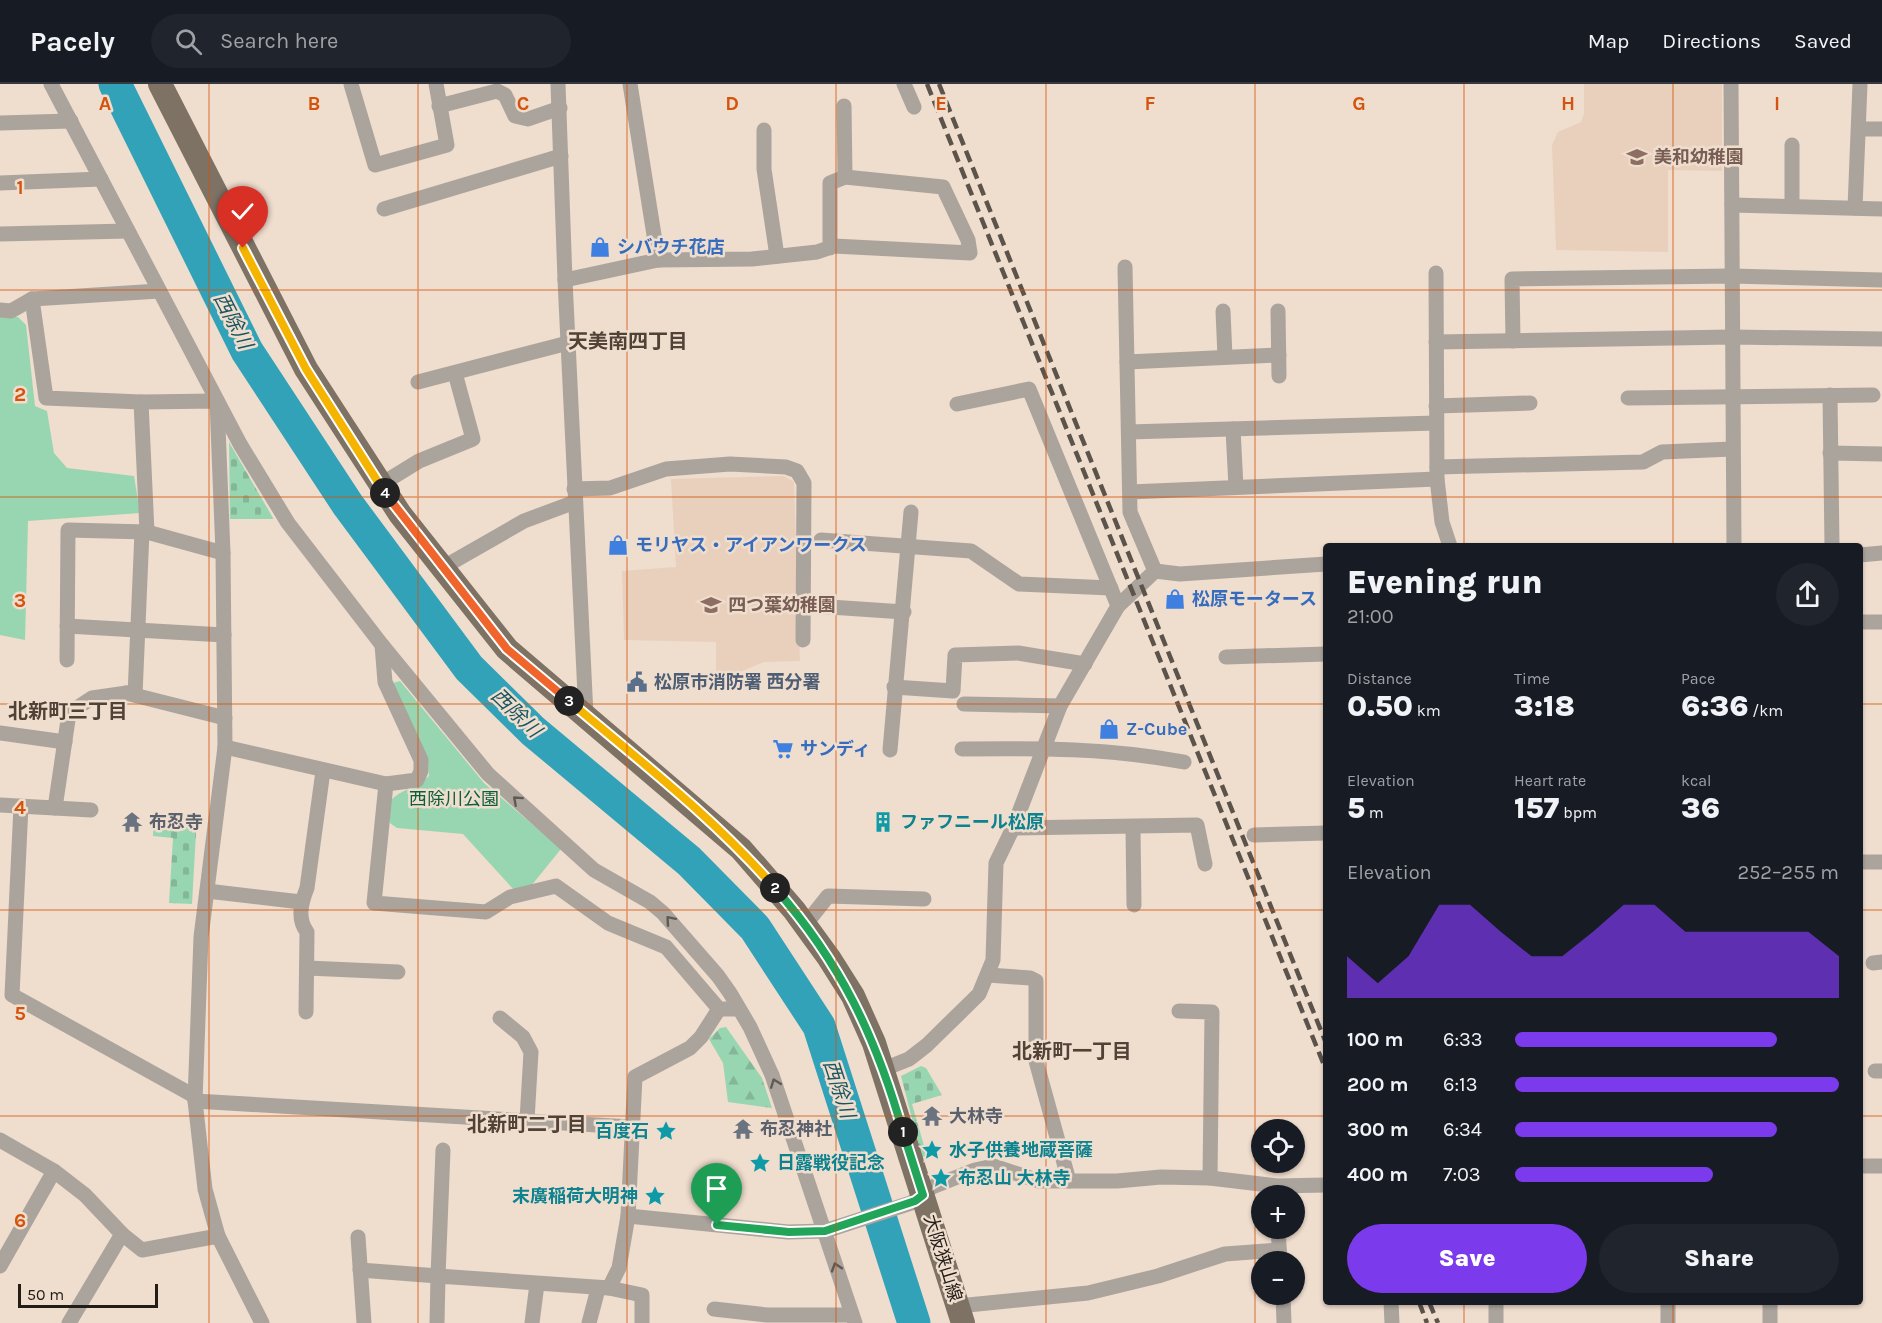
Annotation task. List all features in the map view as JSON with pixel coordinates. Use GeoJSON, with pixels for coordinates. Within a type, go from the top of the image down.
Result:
{"type":"FeatureCollection","features":[{"type":"Feature","properties":{"kind":"main road","name":"大阪狭山線"},"geometry":{"type":"LineString","coordinates":[[160,84],[306,369],[380,485],[442,568],[507,649],[741,849],[805,925],[853,996],[884,1069],[919,1198],[961,1314]]}},
{"type":"Feature","properties":{"kind":"street"},"geometry":{"type":"LineString","coordinates":[[51,84],[240,444],[288,523],[382,645],[488,774],[594,870],[650,902],[663,913],[718,976],[750,1027],[772,1075],[827,1231],[853,1319],[767,1315],[714,1309]]}},
{"type":"Feature","properties":{"kind":"street"},"geometry":{"type":"LineString","coordinates":[[351,84],[375,165],[447,145],[436,84]]}},
{"type":"Feature","properties":{"kind":"street"},"geometry":{"type":"LineString","coordinates":[[558,84],[586,715]]}},
{"type":"Feature","properties":{"kind":"street"},"geometry":{"type":"LineString","coordinates":[[630,84],[658,260]]}},
{"type":"Feature","properties":{"kind":"street"},"geometry":{"type":"LineString","coordinates":[[904,84],[914,107]]}},
{"type":"Feature","properties":{"kind":"street"},"geometry":{"type":"LineString","coordinates":[[1731,84],[1731,396],[1734,543]]}},
{"type":"Feature","properties":{"kind":"street"},"geometry":{"type":"LineString","coordinates":[[1855,208],[1856,138],[1859,129],[1860,84]]}},
{"type":"Feature","properties":{"kind":"street"},"geometry":{"type":"LineString","coordinates":[[439,106],[497,91],[506,95],[515,116],[528,119],[560,108]]}},
{"type":"Feature","properties":{"kind":"street"},"geometry":{"type":"LineString","coordinates":[[844,106],[845,177]]}},
{"type":"Feature","properties":{"kind":"street"},"geometry":{"type":"LineString","coordinates":[[0,123],[71,121]]}},
{"type":"Feature","properties":{"kind":"street"},"geometry":{"type":"LineString","coordinates":[[1859,129],[1882,129]]}},
{"type":"Feature","properties":{"kind":"street"},"geometry":{"type":"LineString","coordinates":[[764,130],[764,169],[777,256]]}},
{"type":"Feature","properties":{"kind":"street"},"geometry":{"type":"LineString","coordinates":[[1792,145],[1792,205]]}},
{"type":"Feature","properties":{"kind":"street"},"geometry":{"type":"LineString","coordinates":[[384,209],[561,156]]}},
{"type":"Feature","properties":{"kind":"street"},"geometry":{"type":"LineString","coordinates":[[565,280],[658,260],[777,256],[817,252],[830,248],[970,253],[968,240],[943,186],[845,177],[830,183],[830,248]]}},
{"type":"Feature","properties":{"kind":"street"},"geometry":{"type":"LineString","coordinates":[[0,183],[101,179]]}},
{"type":"Feature","properties":{"kind":"street"},"geometry":{"type":"LineString","coordinates":[[1731,205],[1882,209]]}},
{"type":"Feature","properties":{"kind":"street"},"geometry":{"type":"LineString","coordinates":[[0,234],[128,231]]}},
{"type":"Feature","properties":{"kind":"street"},"geometry":{"type":"LineString","coordinates":[[1125,267],[1130,512],[1155,571]]}},
{"type":"Feature","properties":{"kind":"street"},"geometry":{"type":"LineString","coordinates":[[1436,273],[1437,473],[1442,522],[1449,543]]}},
{"type":"Feature","properties":{"kind":"street"},"geometry":{"type":"LineString","coordinates":[[1513,341],[1512,279],[1732,276],[1882,280]]}},
{"type":"Feature","properties":{"kind":"street"},"geometry":{"type":"LineString","coordinates":[[0,310],[11,311],[32,299],[159,291]]}},
{"type":"Feature","properties":{"kind":"street"},"geometry":{"type":"LineString","coordinates":[[32,299],[46,398],[141,402],[217,401]]}},
{"type":"Feature","properties":{"kind":"street"},"geometry":{"type":"LineString","coordinates":[[1223,311],[1225,357]]}},
{"type":"Feature","properties":{"kind":"street"},"geometry":{"type":"LineString","coordinates":[[1278,311],[1279,376]]}},
{"type":"Feature","properties":{"kind":"street"},"geometry":{"type":"LineString","coordinates":[[1436,342],[1732,337],[1882,339]]}},
{"type":"Feature","properties":{"kind":"street"},"geometry":{"type":"LineString","coordinates":[[418,382],[568,343]]}},
{"type":"Feature","properties":{"kind":"street"},"geometry":{"type":"LineString","coordinates":[[1127,362],[1279,355]]}},
{"type":"Feature","properties":{"kind":"street"},"geometry":{"type":"LineString","coordinates":[[380,485],[419,461],[473,439],[455,373]]}},
{"type":"Feature","properties":{"kind":"street"},"geometry":{"type":"LineString","coordinates":[[957,404],[1029,390],[1118,606]]}},
{"type":"Feature","properties":{"kind":"street"},"geometry":{"type":"LineString","coordinates":[[1830,395],[1832,543]]}},
{"type":"Feature","properties":{"kind":"street"},"geometry":{"type":"LineString","coordinates":[[1628,398],[1873,395]]}},
{"type":"Feature","properties":{"kind":"street"},"geometry":{"type":"LineString","coordinates":[[217,401],[224,553],[225,747],[201,938],[195,1099],[205,1189],[218,1236],[262,1323]]}},
{"type":"Feature","properties":{"kind":"street"},"geometry":{"type":"LineString","coordinates":[[126,693],[138,630],[145,532],[141,402]]}},
{"type":"Feature","properties":{"kind":"street"},"geometry":{"type":"LineString","coordinates":[[1436,406],[1530,403]]}},
{"type":"Feature","properties":{"kind":"street"},"geometry":{"type":"LineString","coordinates":[[1129,432],[1436,423]]}},
{"type":"Feature","properties":{"kind":"street"},"geometry":{"type":"LineString","coordinates":[[1233,429],[1236,487]]}},
{"type":"Feature","properties":{"kind":"street"},"geometry":{"type":"LineString","coordinates":[[1130,492],[1643,462],[1662,452],[1732,449]]}},
{"type":"Feature","properties":{"kind":"street"},"geometry":{"type":"LineString","coordinates":[[1830,453],[1882,454]]}},
{"type":"Feature","properties":{"kind":"street"},"geometry":{"type":"LineString","coordinates":[[442,568],[575,495],[610,488],[666,469],[730,464],[786,466],[797,471],[804,483],[803,640]]}},
{"type":"Feature","properties":{"kind":"street"},"geometry":{"type":"LineString","coordinates":[[890,750],[894,687],[904,612],[910,512]]}},
{"type":"Feature","properties":{"kind":"street"},"geometry":{"type":"LineString","coordinates":[[67,660],[68,530],[145,532],[224,553]]}},
{"type":"Feature","properties":{"kind":"street"},"geometry":{"type":"LineString","coordinates":[[821,540],[971,551],[1018,584],[1111,588]]}},
{"type":"Feature","properties":{"kind":"street"},"geometry":{"type":"LineString","coordinates":[[1863,555],[1882,553]]}},
{"type":"Feature","properties":{"kind":"street"},"geometry":{"type":"LineString","coordinates":[[1155,571],[1180,574],[1323,564]]}},
{"type":"Feature","properties":{"kind":"street"},"geometry":{"type":"LineString","coordinates":[[884,1069],[909,1059],[927,1046],[979,994],[993,960],[996,862],[1013,828],[1042,748],[1060,706],[1118,606],[1155,571]]}},
{"type":"Feature","properties":{"kind":"street"},"geometry":{"type":"LineString","coordinates":[[815,606],[904,612]]}},
{"type":"Feature","properties":{"kind":"street"},"geometry":{"type":"LineString","coordinates":[[1863,622],[1882,622]]}},
{"type":"Feature","properties":{"kind":"street"},"geometry":{"type":"LineString","coordinates":[[67,626],[224,635]]}},
{"type":"Feature","properties":{"kind":"street"},"geometry":{"type":"LineString","coordinates":[[225,747],[386,784],[417,780],[421,771],[421,760],[385,682],[382,645]]}},
{"type":"Feature","properties":{"kind":"street"},"geometry":{"type":"LineString","coordinates":[[894,687],[952,691],[955,655],[1018,653],[1085,664]]}},
{"type":"Feature","properties":{"kind":"street"},"geometry":{"type":"LineString","coordinates":[[1226,657],[1323,654]]}},
{"type":"Feature","properties":{"kind":"street"},"geometry":{"type":"LineString","coordinates":[[55,808],[69,713],[92,698],[126,693],[225,718]]}},
{"type":"Feature","properties":{"kind":"street"},"geometry":{"type":"LineString","coordinates":[[964,704],[1060,706]]}},
{"type":"Feature","properties":{"kind":"street"},"geometry":{"type":"LineString","coordinates":[[0,733],[65,742]]}},
{"type":"Feature","properties":{"kind":"street"},"geometry":{"type":"LineString","coordinates":[[962,749],[1042,748],[1135,753],[1184,762]]}},
{"type":"Feature","properties":{"kind":"street"},"geometry":{"type":"LineString","coordinates":[[306,1012],[307,932],[301,924],[302,902],[307,888],[323,771]]}},
{"type":"Feature","properties":{"kind":"street"},"geometry":{"type":"LineString","coordinates":[[386,784],[374,903],[486,912],[510,897],[556,886],[608,923],[666,947],[719,1009],[738,1009]]}},
{"type":"Feature","properties":{"kind":"street"},"geometry":{"type":"LineString","coordinates":[[0,805],[91,810]]}},
{"type":"Feature","properties":{"kind":"street"},"geometry":{"type":"LineString","coordinates":[[21,806],[12,995],[195,1099],[631,1127]]}},
{"type":"Feature","properties":{"kind":"street"},"geometry":{"type":"LineString","coordinates":[[1013,828],[1133,828],[1197,825],[1205,864]]}},
{"type":"Feature","properties":{"kind":"street"},"geometry":{"type":"LineString","coordinates":[[1133,828],[1134,905]]}},
{"type":"Feature","properties":{"kind":"street"},"geometry":{"type":"LineString","coordinates":[[1254,835],[1323,833]]}},
{"type":"Feature","properties":{"kind":"street"},"geometry":{"type":"LineString","coordinates":[[1863,862],[1882,862]]}},
{"type":"Feature","properties":{"kind":"street"},"geometry":{"type":"LineString","coordinates":[[207,891],[302,902]]}},
{"type":"Feature","properties":{"kind":"street"},"geometry":{"type":"LineString","coordinates":[[805,925],[828,896],[924,899]]}},
{"type":"Feature","properties":{"kind":"street"},"geometry":{"type":"LineString","coordinates":[[307,968],[398,972]]}},
{"type":"Feature","properties":{"kind":"street"},"geometry":{"type":"LineString","coordinates":[[988,975],[1030,978],[1036,981],[1036,1061],[1069,1181]]}},
{"type":"Feature","properties":{"kind":"street"},"geometry":{"type":"LineString","coordinates":[[589,1323],[603,1289],[619,1268],[628,1216],[635,1077],[690,1048],[701,1037],[719,1009]]}},
{"type":"Feature","properties":{"kind":"street"},"geometry":{"type":"LineString","coordinates":[[1179,1011],[1212,1012],[1210,1178]]}},
{"type":"Feature","properties":{"kind":"street"},"geometry":{"type":"LineString","coordinates":[[500,1018],[523,1037],[531,1052],[527,1120]]}},
{"type":"Feature","properties":{"kind":"street"},"geometry":{"type":"LineString","coordinates":[[0,1140],[54,1171],[85,1195],[122,1234],[142,1250],[218,1236]]}},
{"type":"Feature","properties":{"kind":"street"},"geometry":{"type":"LineString","coordinates":[[437,1323],[443,1150]]}},
{"type":"Feature","properties":{"kind":"street"},"geometry":{"type":"LineString","coordinates":[[628,1216],[789,1232],[827,1231],[919,1198],[932,1187],[975,1170],[993,1166],[1039,1181],[1117,1181],[1161,1177],[1210,1178],[1251,1186]]}},
{"type":"Feature","properties":{"kind":"street"},"geometry":{"type":"LineString","coordinates":[[1863,1166],[1882,1166]]}},
{"type":"Feature","properties":{"kind":"street"},"geometry":{"type":"LineString","coordinates":[[0,1266],[54,1171]]}},
{"type":"Feature","properties":{"kind":"street"},"geometry":{"type":"LineString","coordinates":[[1305,1188],[1323,1185]]}},
{"type":"Feature","properties":{"kind":"street"},"geometry":{"type":"LineString","coordinates":[[69,1323],[122,1234]]}},
{"type":"Feature","properties":{"kind":"street"},"geometry":{"type":"LineString","coordinates":[[358,1237],[364,1323]]}},
{"type":"Feature","properties":{"kind":"street"},"geometry":{"type":"LineString","coordinates":[[961,1314],[1088,1293],[1158,1276],[1225,1254],[1251,1255]]}},
{"type":"Feature","properties":{"kind":"street"},"geometry":{"type":"LineString","coordinates":[[360,1270],[603,1289],[642,1295],[642,1323]]}},
{"type":"Feature","properties":{"kind":"street"},"geometry":{"type":"LineString","coordinates":[[532,1323],[537,1284]]}},
{"type":"Feature","properties":{"kind":"street"},"geometry":{"type":"LineString","coordinates":[[1283,1305],[1284,1323]]}},
{"type":"Feature","properties":{"kind":"street"},"geometry":{"type":"LineString","coordinates":[[1390,1305],[1392,1323]]}},
{"type":"Feature","properties":{"kind":"street"},"geometry":{"type":"LineString","coordinates":[[1496,1305],[1496,1323]]}},
{"type":"Feature","properties":{"kind":"street"},"geometry":{"type":"LineString","coordinates":[[1668,1305],[1668,1323]]}},
{"type":"Feature","properties":{"kind":"street"},"geometry":{"type":"LineString","coordinates":[[1770,1305],[1770,1323]]}},
{"type":"Feature","properties":{"kind":"shaded area","name":"美和幼稚園"},"geometry":{"type":"Polygon","coordinates":[[[1584,84],[1722,84],[1722,171],[1668,170],[1668,252],[1556,250],[1552,145],[1558,132],[1581,122],[1584,114],[1584,84]]]}},
{"type":"Feature","properties":{"kind":"shaded area","name":"四つ葉幼稚園"},"geometry":{"type":"Polygon","coordinates":[[[784,476],[794,482],[800,661],[764,662],[716,682],[716,642],[624,640],[622,571],[676,567],[671,479],[784,476]]]}},
{"type":"Feature","properties":{"kind":"green space"},"geometry":{"type":"Polygon","coordinates":[[[0,316],[18,317],[26,325],[35,406],[47,411],[54,453],[67,468],[134,476],[140,513],[28,521],[25,640],[0,635],[0,316]]]}},
{"type":"Feature","properties":{"kind":"green space"},"geometry":{"type":"Polygon","coordinates":[[[229,442],[273,518],[273,519],[230,519],[229,442]]]}},
{"type":"Feature","properties":{"kind":"green space","name":"西除川公園"},"geometry":{"type":"Polygon","coordinates":[[[400,681],[484,783],[561,849],[531,886],[514,890],[463,834],[397,828],[390,823],[390,801],[429,776],[428,761],[390,684],[400,681]]]}},
{"type":"Feature","properties":{"kind":"green space"},"geometry":{"type":"Polygon","coordinates":[[[154,813],[197,815],[192,904],[169,903],[173,838],[153,836],[154,813]]]}},
{"type":"Feature","properties":{"kind":"green space"},"geometry":{"type":"Polygon","coordinates":[[[726,1027],[762,1078],[772,1108],[728,1102],[723,1063],[709,1039],[720,1028],[726,1027]]]}},
{"type":"Feature","properties":{"kind":"green space"},"geometry":{"type":"Polygon","coordinates":[[[921,1066],[926,1068],[942,1095],[912,1104],[927,1156],[922,1157],[901,1076],[921,1066]]]}},
{"type":"Feature","properties":{"kind":"waterway","name":"西除川"},"geometry":{"type":"LineString","coordinates":[[115,84],[247,351],[348,505],[469,668],[533,731],[689,861],[755,928],[819,1026],[914,1323]]}},
{"type":"Feature","properties":{"kind":"railway"},"geometry":{"type":"LineString","coordinates":[[927,84],[1323,1063]]}},
{"type":"Feature","properties":{"kind":"railway"},"geometry":{"type":"LineString","coordinates":[[939,84],[1323,1036]]}},
{"type":"Feature","properties":{"kind":"railway"},"geometry":{"type":"LineString","coordinates":[[1420,1305],[1427,1323]]}},
{"type":"Feature","properties":{"kind":"railway"},"geometry":{"type":"LineString","coordinates":[[1430,1305],[1438,1323]]}},
{"type":"Feature","properties":{"kind":"place","name":"美和幼稚園"},"geometry":{"type":"Point","coordinates":[1637,157]}},
{"type":"Feature","properties":{"kind":"place","name":"シバウチ花店"},"geometry":{"type":"Point","coordinates":[600,247]}},
{"type":"Feature","properties":{"kind":"place","name":"モリヤス・アイアンワークス"},"geometry":{"type":"Point","coordinates":[618,545]}},
{"type":"Feature","properties":{"kind":"place","name":"松原モータース"},"geometry":{"type":"Point","coordinates":[1175,599]}},
{"type":"Feature","properties":{"kind":"place","name":"四つ葉幼稚園"},"geometry":{"type":"Point","coordinates":[711,605]}},
{"type":"Feature","properties":{"kind":"place","name":"松原市消防署 西分署"},"geometry":{"type":"Point","coordinates":[637,682]}},
{"type":"Feature","properties":{"kind":"place","name":"Z-Cube"},"geometry":{"type":"Point","coordinates":[1109,729]}},
{"type":"Feature","properties":{"kind":"place","name":"サンディ"},"geometry":{"type":"Point","coordinates":[783,749]}},
{"type":"Feature","properties":{"kind":"place","name":"布忍寺"},"geometry":{"type":"Point","coordinates":[132,822]}},
{"type":"Feature","properties":{"kind":"place","name":"ファフニール松原"},"geometry":{"type":"Point","coordinates":[883,822]}},
{"type":"Feature","properties":{"kind":"place","name":"大林寺"},"geometry":{"type":"Point","coordinates":[932,1116]}},
{"type":"Feature","properties":{"kind":"place","name":"布忍神社"},"geometry":{"type":"Point","coordinates":[743,1129]}},
{"type":"Feature","properties":{"kind":"place","name":"百度石"},"geometry":{"type":"Point","coordinates":[666,1131]}},
{"type":"Feature","properties":{"kind":"place","name":"水子供養地蔵菩薩"},"geometry":{"type":"Point","coordinates":[932,1150]}},
{"type":"Feature","properties":{"kind":"place","name":"日露戦役記念"},"geometry":{"type":"Point","coordinates":[760,1163]}},
{"type":"Feature","properties":{"kind":"place","name":"布忍山 大林寺"},"geometry":{"type":"Point","coordinates":[941,1178]}},
{"type":"Feature","properties":{"kind":"place","name":"末廣稲荷大明神"},"geometry":{"type":"Point","coordinates":[655,1196]}},
{"type":"Feature","properties":{"kind":"district","name":"天美南四丁目"},"geometry":{"type":"Point","coordinates":[628,341]}},
{"type":"Feature","properties":{"kind":"district","name":"北新町三丁目"},"geometry":{"type":"Point","coordinates":[68,711]}},
{"type":"Feature","properties":{"kind":"district","name":"北新町一丁目"},"geometry":{"type":"Point","coordinates":[1072,1051]}},
{"type":"Feature","properties":{"kind":"district","name":"北新町二丁目"},"geometry":{"type":"Point","coordinates":[527,1124]}},
{"type":"Feature","properties":{"kind":"route"},"geometry":{"type":"LineString","coordinates":[[243,248],[306,369],[380,485],[400,514],[507,649],[741,849],[794,910],[853,996],[884,1069],[917,1182],[923,1195],[910,1203],[825,1231],[789,1232],[717,1225]]}}]}
